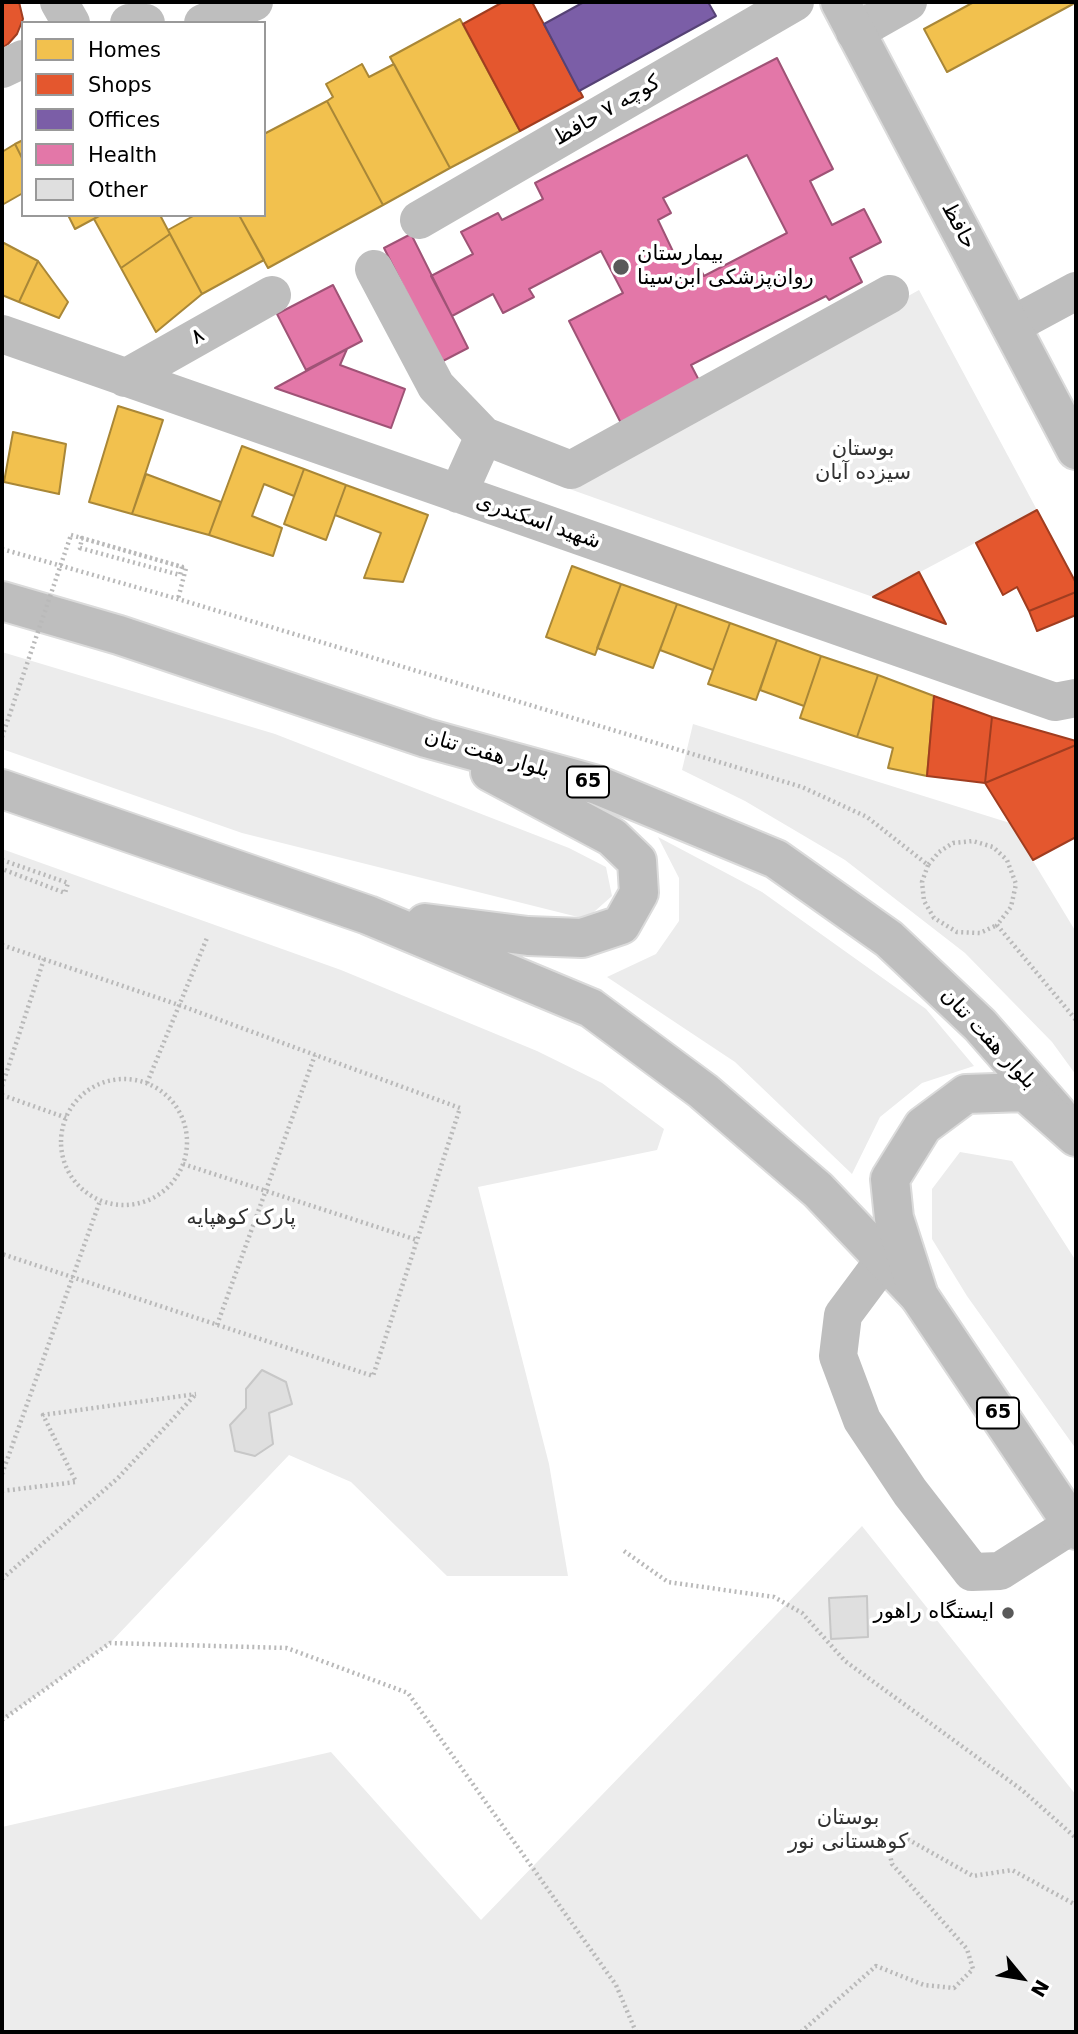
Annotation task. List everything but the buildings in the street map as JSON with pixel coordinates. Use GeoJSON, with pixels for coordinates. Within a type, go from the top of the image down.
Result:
{"type":"FeatureCollection","features":[{"type":"Feature","properties":{"kind":"main road"},"geometry":{"type":"LineString","coordinates":[[59,2],[70,21]]}},
{"type":"Feature","properties":{"kind":"main road"},"geometry":{"type":"LineString","coordinates":[[208,21],[254,2]]}},
{"type":"Feature","properties":{"kind":"main road","name":"کوچه ۷ حافظ"},"geometry":{"type":"LineString","coordinates":[[419,220],[794,2]]}},
{"type":"Feature","properties":{"kind":"main road"},"geometry":{"type":"LineString","coordinates":[[848,17],[908,2]]}},
{"type":"Feature","properties":{"kind":"main road","name":"حافظ"},"geometry":{"type":"LineString","coordinates":[[848,17],[1076,450]]}},
{"type":"Feature","properties":{"kind":"main road"},"geometry":{"type":"LineString","coordinates":[[2,69],[21,60]]}},
{"type":"Feature","properties":{"kind":"main road"},"geometry":{"type":"LineString","coordinates":[[374,269],[436,386],[484,436],[571,470],[890,294]]}},
{"type":"Feature","properties":{"kind":"main road"},"geometry":{"type":"LineString","coordinates":[[1011,326],[1076,290]]}},
{"type":"Feature","properties":{"kind":"main road","name":"۸"},"geometry":{"type":"LineString","coordinates":[[125,378],[272,295]]}},
{"type":"Feature","properties":{"kind":"main road","name":"شهید اسکندری"},"geometry":{"type":"LineString","coordinates":[[2,334],[1055,702],[1076,698]]}},
{"type":"Feature","properties":{"kind":"main road"},"geometry":{"type":"LineString","coordinates":[[458,494],[484,436]]}},
{"type":"Feature","properties":{"kind":"main road","name":"بلوار هفت تنان"},"geometry":{"type":"LineString","coordinates":[[2,601],[119,635],[426,738],[597,785],[776,859],[889,939],[979,1025],[1076,1136]]}},
{"type":"Feature","properties":{"kind":"main road"},"geometry":{"type":"LineString","coordinates":[[368,915],[527,936],[582,938],[621,925],[639,893],[636,861],[612,837],[426,738]]}},
{"type":"Feature","properties":{"kind":"main road","name":"65"},"geometry":{"type":"LineString","coordinates":[[2,789],[368,915],[592,1008],[714,1100],[818,1190],[919,1296],[1074,1527]]}},
{"type":"Feature","properties":{"kind":"main road","name":"65"},"geometry":{"type":"LineString","coordinates":[[919,1296],[894,1218],[890,1179],[923,1126],[966,1094],[1025,1092],[1076,1136]]}},
{"type":"Feature","properties":{"kind":"main road"},"geometry":{"type":"LineString","coordinates":[[884,1260],[843,1315],[838,1356],[862,1420],[910,1492],[972,1572],[1000,1570],[1074,1527]]}},
{"type":"Feature","properties":{"kind":"path"},"geometry":{"type":"LineString","coordinates":[[2,737],[71,535],[83,538],[96,542],[120,549],[133,553],[145,556],[182,567],[180,575],[80,548],[82,538],[121,549],[134,553],[160,561],[173,565],[186,569],[178,599]]}},
{"type":"Feature","properties":{"kind":"path"},"geometry":{"type":"LineString","coordinates":[[2,860],[68,883],[65,893],[2,869]]}},
{"type":"Feature","properties":{"kind":"path"},"geometry":{"type":"LineString","coordinates":[[929,865],[922,882],[924,901],[934,918],[957,932],[980,933],[997,925]]}},
{"type":"Feature","properties":{"kind":"path"},"geometry":{"type":"LineString","coordinates":[[2,869],[22,877],[22,873]]}},
{"type":"Feature","properties":{"kind":"path"},"geometry":{"type":"LineString","coordinates":[[147,1083],[206,938]]}},
{"type":"Feature","properties":{"kind":"path"},"geometry":{"type":"LineString","coordinates":[[2,944],[179,1004],[460,1108],[373,1376],[2,1254]]}},
{"type":"Feature","properties":{"kind":"path"},"geometry":{"type":"LineString","coordinates":[[2,1086],[44,959]]}},
{"type":"Feature","properties":{"kind":"path"},"geometry":{"type":"LineString","coordinates":[[217,1325],[315,1055]]}},
{"type":"Feature","properties":{"kind":"path"},"geometry":{"type":"LineString","coordinates":[[125,1079],[147,1083],[164,1093],[177,1107],[185,1125],[187,1145],[183,1164],[173,1181],[159,1195],[141,1203],[121,1205],[100,1201],[82,1189],[68,1172],[61,1151],[62,1129],[67,1118],[85,1093],[104,1082],[125,1079]]}},
{"type":"Feature","properties":{"kind":"path"},"geometry":{"type":"LineString","coordinates":[[2,1095],[67,1118]]}},
{"type":"Feature","properties":{"kind":"path"},"geometry":{"type":"LineString","coordinates":[[183,1164],[417,1240]]}},
{"type":"Feature","properties":{"kind":"path"},"geometry":{"type":"LineString","coordinates":[[2,1474],[100,1201]]}},
{"type":"Feature","properties":{"kind":"path"},"geometry":{"type":"LineString","coordinates":[[2,1491],[76,1482],[43,1415],[196,1394],[118,1478],[2,1579]]}},
{"type":"Feature","properties":{"kind":"path"},"geometry":{"type":"LineString","coordinates":[[624,1550],[668,1582],[774,1597],[803,1613],[845,1661],[1022,1790],[1076,1838]]}},
{"type":"Feature","properties":{"kind":"path"},"geometry":{"type":"LineString","coordinates":[[2,1720],[110,1643],[287,1648],[408,1693],[616,1985],[636,2032]]}},
{"type":"Feature","properties":{"kind":"path"},"geometry":{"type":"LineString","coordinates":[[801,2032],[876,1966],[924,1985],[954,1988],[973,1969],[967,1949],[892,1864],[888,1846],[902,1836],[973,1876],[1012,1870],[1076,1905]]}},
{"type":"Feature","properties":{"kind":"green space","name":"بوستان سیزده آبان"},"geometry":{"type":"Polygon","coordinates":[[[919,290],[1037,510],[873,597],[564,487],[919,290]]]}},
{"type":"Feature","properties":{"kind":"green space"},"geometry":{"type":"Polygon","coordinates":[[[2,652],[275,734],[569,848],[606,867],[612,896],[586,919],[242,833],[2,749],[2,652]]]}},
{"type":"Feature","properties":{"kind":"green space"},"geometry":{"type":"Polygon","coordinates":[[[693,724],[1010,823],[1076,932],[1076,1075],[1052,1042],[965,953],[845,860],[745,801],[682,770],[693,724]]]}},
{"type":"Feature","properties":{"kind":"green space"},"geometry":{"type":"Polygon","coordinates":[[[658,837],[762,892],[926,1009],[974,1066],[922,1083],[880,1117],[852,1174],[735,1062],[607,977],[656,954],[679,921],[679,878],[658,837]]]}},
{"type":"Feature","properties":{"kind":"green space","name":"پارک کوهپایه"},"geometry":{"type":"Polygon","coordinates":[[[2,849],[341,970],[537,1051],[602,1083],[664,1129],[657,1150],[478,1187],[549,1464],[568,1576],[447,1576],[351,1482],[289,1455],[110,1643],[2,1720],[2,849]]]}},
{"type":"Feature","properties":{"kind":"green space"},"geometry":{"type":"Polygon","coordinates":[[[960,1152],[1012,1161],[1076,1261],[1076,1449],[967,1296],[932,1239],[932,1189],[960,1152]]]}},
{"type":"Feature","properties":{"kind":"green space","name":"بوستان کوهستانی نور"},"geometry":{"type":"Polygon","coordinates":[[[862,1526],[1076,1795],[1076,2032],[2,2032],[2,1827],[331,1752],[481,1920],[862,1526]]]}},
{"type":"Feature","properties":{"kind":"place","name":"بیمارستان روان‌پزشکی ابن‌سینا"},"geometry":{"type":"Point","coordinates":[621,267]}},
{"type":"Feature","properties":{"kind":"place","name":"ایستگاه راهور"},"geometry":{"type":"Point","coordinates":[1008,1613]}}]}
